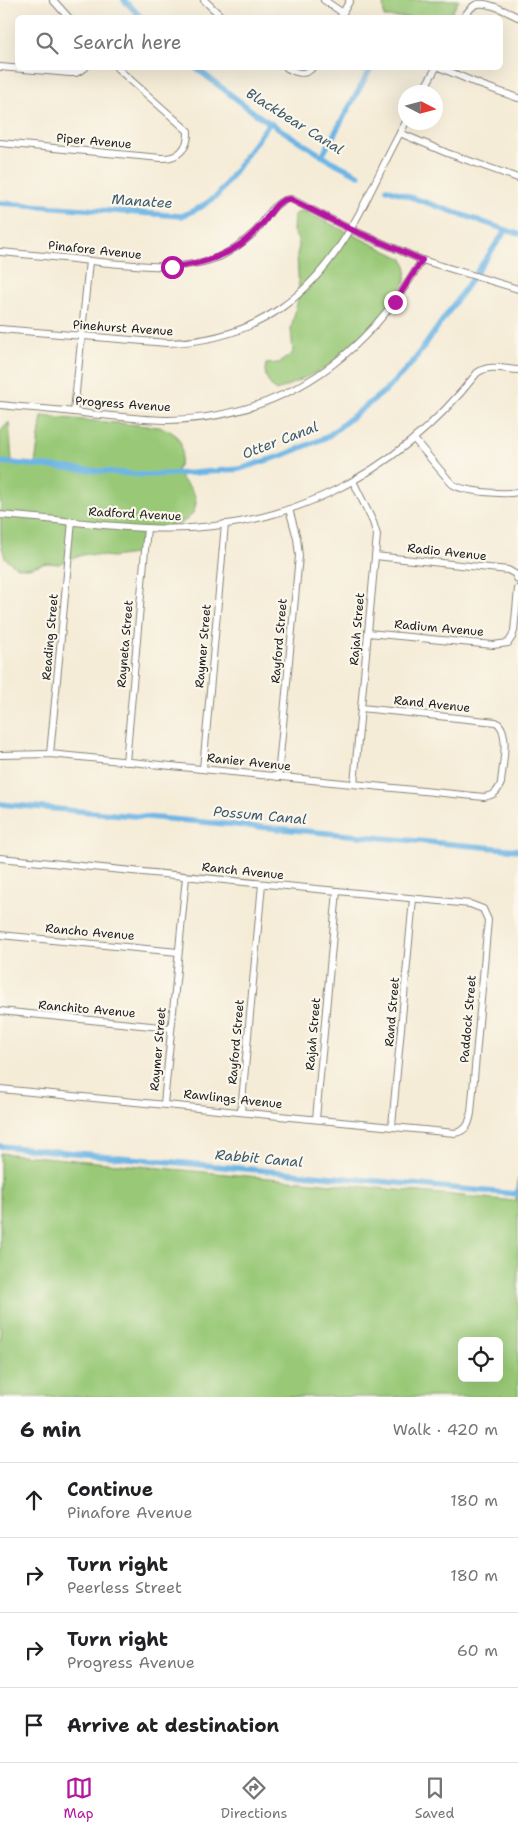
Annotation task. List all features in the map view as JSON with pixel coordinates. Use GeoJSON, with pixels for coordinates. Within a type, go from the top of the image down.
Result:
{"type":"FeatureCollection","features":[{"type":"Feature","properties":{"kind":"street"},"geometry":{"type":"LineString","coordinates":[[54,0],[66,15]]}},
{"type":"Feature","properties":{"kind":"street"},"geometry":{"type":"LineString","coordinates":[[204,0],[220,15]]}},
{"type":"Feature","properties":{"kind":"street"},"geometry":{"type":"LineString","coordinates":[[324,0],[342,15],[350,0]]}},
{"type":"Feature","properties":{"kind":"street"},"geometry":{"type":"LineString","coordinates":[[465,15],[476,5],[490,6],[518,16]]}},
{"type":"Feature","properties":{"kind":"street"},"geometry":{"type":"LineString","coordinates":[[0,67],[15,68]]}},
{"type":"Feature","properties":{"kind":"street"},"geometry":{"type":"LineString","coordinates":[[35,70],[76,73],[81,70]]}},
{"type":"Feature","properties":{"kind":"street","name":"Piper Avenue"},"geometry":{"type":"LineString","coordinates":[[0,143],[161,158],[176,157],[183,150],[188,137],[188,131],[119,70]]}},
{"type":"Feature","properties":{"kind":"street"},"geometry":{"type":"LineString","coordinates":[[291,70],[298,74],[309,70]]}},
{"type":"Feature","properties":{"kind":"street"},"geometry":{"type":"LineString","coordinates":[[426,85],[435,70]]}},
{"type":"Feature","properties":{"kind":"street"},"geometry":{"type":"LineString","coordinates":[[446,70],[518,98]]}},
{"type":"Feature","properties":{"kind":"street","name":"Pinehurst Avenue"},"geometry":{"type":"LineString","coordinates":[[0,329],[147,343],[184,343],[216,338],[242,329],[278,310],[305,290],[330,261],[350,229],[402,130]]}},
{"type":"Feature","properties":{"kind":"street"},"geometry":{"type":"LineString","coordinates":[[400,133],[447,153],[518,178]]}},
{"type":"Feature","properties":{"kind":"street","name":"Pinafore Avenue"},"geometry":{"type":"LineString","coordinates":[[0,252],[172,267],[205,262],[226,253],[240,244],[256,231],[274,207],[284,199],[299,202],[350,229]]}},
{"type":"Feature","properties":{"kind":"street"},"geometry":{"type":"LineString","coordinates":[[350,229],[422,260],[518,289]]}},
{"type":"Feature","properties":{"kind":"street","name":"Progress Avenue"},"geometry":{"type":"LineString","coordinates":[[0,405],[151,419],[188,419],[227,414],[273,399],[298,388],[356,347],[383,318],[422,260]]}},
{"type":"Feature","properties":{"kind":"street"},"geometry":{"type":"LineString","coordinates":[[74,412],[89,261]]}},
{"type":"Feature","properties":{"kind":"street","name":"Radford Avenue"},"geometry":{"type":"LineString","coordinates":[[0,515],[148,528],[180,528],[225,524],[289,509],[319,498],[383,463],[439,417],[477,372],[490,367],[518,370]]}},
{"type":"Feature","properties":{"kind":"street"},"geometry":{"type":"LineString","coordinates":[[414,439],[452,484],[459,488],[518,492]]}},
{"type":"Feature","properties":{"kind":"street","name":"Rajah Street"},"geometry":{"type":"LineString","coordinates":[[353,481],[376,529],[354,784]]}},
{"type":"Feature","properties":{"kind":"street","name":"Rayford Street"},"geometry":{"type":"LineString","coordinates":[[278,777],[299,556],[297,538],[289,509]]}},
{"type":"Feature","properties":{"kind":"street","name":"Reading Street"},"geometry":{"type":"LineString","coordinates":[[50,754],[72,521]]}},
{"type":"Feature","properties":{"kind":"street","name":"Raymer Street"},"geometry":{"type":"LineString","coordinates":[[203,769],[225,524]]}},
{"type":"Feature","properties":{"kind":"street","name":"Rayneta Street"},"geometry":{"type":"LineString","coordinates":[[126,762],[148,528]]}},
{"type":"Feature","properties":{"kind":"street","name":"Radio Avenue"},"geometry":{"type":"LineString","coordinates":[[375,556],[497,568],[508,570],[516,577]]}},
{"type":"Feature","properties":{"kind":"street","name":"Radium Avenue"},"geometry":{"type":"LineString","coordinates":[[368,633],[494,645],[508,642],[514,631],[518,589]]}},
{"type":"Feature","properties":{"kind":"street","name":"Rand Avenue"},"geometry":{"type":"LineString","coordinates":[[361,708],[490,721],[501,725],[504,733],[501,783],[494,795]]}},
{"type":"Feature","properties":{"kind":"street","name":"Ranier Avenue"},"geometry":{"type":"LineString","coordinates":[[0,755],[50,754],[484,797],[494,795]]}},
{"type":"Feature","properties":{"kind":"street","name":"Ranch Avenue"},"geometry":{"type":"LineString","coordinates":[[0,858],[470,904],[483,909]]}},
{"type":"Feature","properties":{"kind":"street","name":"Raymer Street"},"geometry":{"type":"LineString","coordinates":[[164,1104],[186,877]]}},
{"type":"Feature","properties":{"kind":"street","name":"Rayford Street"},"geometry":{"type":"LineString","coordinates":[[240,1112],[262,884]]}},
{"type":"Feature","properties":{"kind":"street","name":"Rajah Street"},"geometry":{"type":"LineString","coordinates":[[316,1119],[337,891]]}},
{"type":"Feature","properties":{"kind":"street","name":"Rand Street"},"geometry":{"type":"LineString","coordinates":[[392,1126],[413,899]]}},
{"type":"Feature","properties":{"kind":"street","name":"Paddock Street"},"geometry":{"type":"LineString","coordinates":[[463,1131],[467,1127],[471,1113],[479,1026],[488,920],[483,909]]}},
{"type":"Feature","properties":{"kind":"street","name":"Rancho Avenue"},"geometry":{"type":"LineString","coordinates":[[0,935],[178,952]]}},
{"type":"Feature","properties":{"kind":"street","name":"Ranchito Avenue"},"geometry":{"type":"LineString","coordinates":[[0,1012],[171,1028]]}},
{"type":"Feature","properties":{"kind":"street","name":"Rawlings Avenue"},"geometry":{"type":"LineString","coordinates":[[0,1088],[455,1133],[463,1131]]}},
{"type":"Feature","properties":{"kind":"green space"},"geometry":{"type":"Polygon","coordinates":[[[383,0],[459,0],[451,15],[384,15],[383,0]]]}},
{"type":"Feature","properties":{"kind":"green space"},"geometry":{"type":"Polygon","coordinates":[[[299,211],[304,211],[403,259],[407,268],[405,281],[394,307],[326,368],[276,391],[267,379],[265,368],[266,364],[279,363],[293,353],[291,329],[299,295],[297,254],[299,246],[293,231],[294,216],[299,211]]]}},
{"type":"Feature","properties":{"kind":"green space"},"geometry":{"type":"Polygon","coordinates":[[[42,416],[167,429],[177,438],[182,449],[182,456],[177,470],[194,495],[196,503],[194,511],[190,517],[176,525],[145,532],[139,548],[134,554],[112,557],[87,554],[59,564],[47,563],[28,568],[15,566],[5,558],[1,544],[0,432],[9,422],[12,461],[35,464],[42,416]]]}},
{"type":"Feature","properties":{"kind":"green space"},"geometry":{"type":"Polygon","coordinates":[[[0,1153],[516,1201],[518,1179],[518,1397],[0,1397],[0,1153]]]}},
{"type":"Feature","properties":{"kind":"waterway","name":"Blackbear Canal"},"geometry":{"type":"LineString","coordinates":[[124,0],[139,15]]}},
{"type":"Feature","properties":{"kind":"waterway","name":"Blackbear Canal"},"geometry":{"type":"LineString","coordinates":[[199,70],[256,114],[329,160],[359,175]]}},
{"type":"Feature","properties":{"kind":"waterway"},"geometry":{"type":"LineString","coordinates":[[322,156],[370,70]]}},
{"type":"Feature","properties":{"kind":"waterway","name":"Manatee"},"geometry":{"type":"LineString","coordinates":[[0,203],[182,216],[201,207],[218,195],[269,123]]}},
{"type":"Feature","properties":{"kind":"waterway","name":"Blackbear Canal"},"geometry":{"type":"LineString","coordinates":[[387,189],[518,234]]}},
{"type":"Feature","properties":{"kind":"waterway","name":"Otter Canal"},"geometry":{"type":"LineString","coordinates":[[476,273],[506,230]]}},
{"type":"Feature","properties":{"kind":"waterway","name":"Otter Canal"},"geometry":{"type":"LineString","coordinates":[[0,462],[144,475],[240,469],[284,455],[327,437],[386,390],[413,362],[471,280]]}},
{"type":"Feature","properties":{"kind":"waterway","name":"Possum Canal"},"geometry":{"type":"LineString","coordinates":[[0,804],[518,850]]}},
{"type":"Feature","properties":{"kind":"waterway","name":"Rabbit Canal"},"geometry":{"type":"LineString","coordinates":[[0,1146],[516,1194],[518,1190]]}},
{"type":"Feature","properties":{"kind":"route"},"geometry":{"type":"LineString","coordinates":[[172,267],[205,262],[226,253],[256,231],[274,207],[284,199],[290,199],[386,246],[422,260],[395,302]]}}]}
